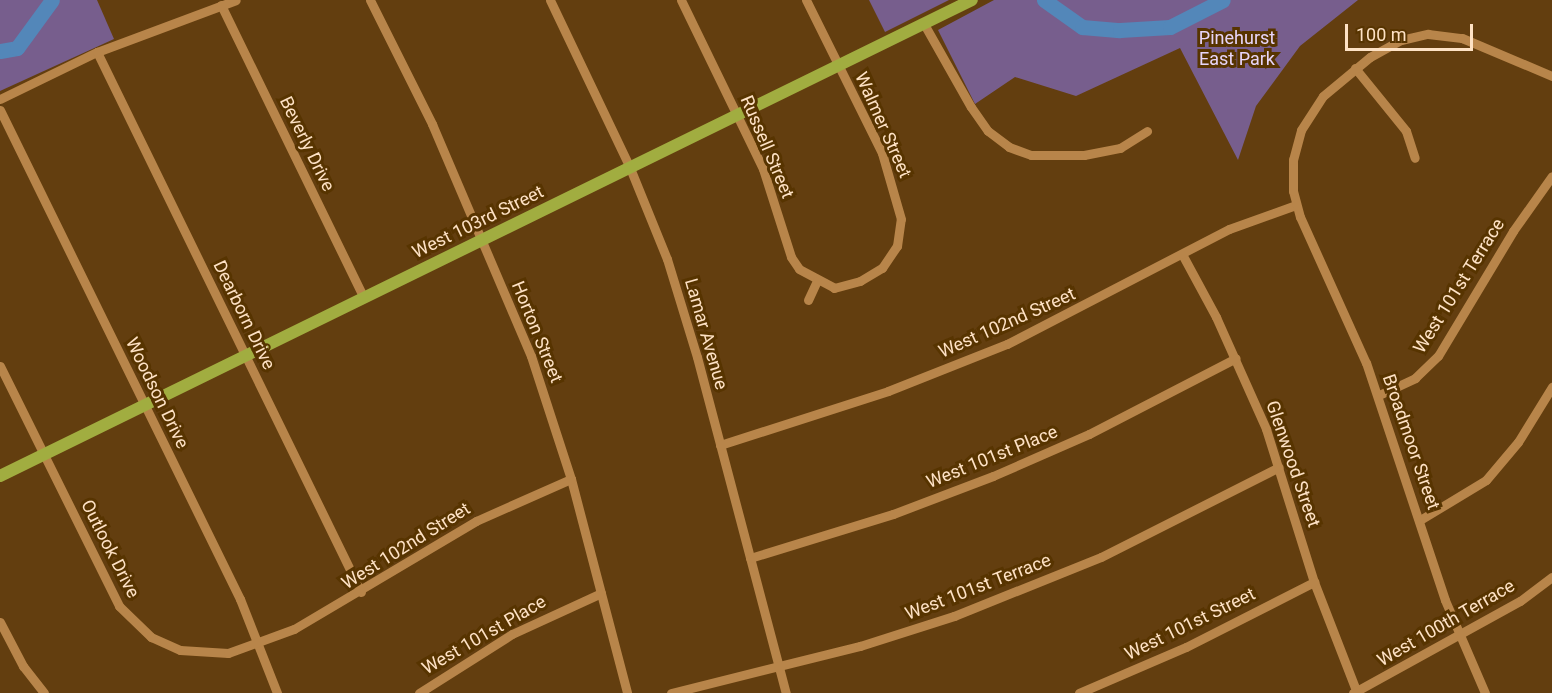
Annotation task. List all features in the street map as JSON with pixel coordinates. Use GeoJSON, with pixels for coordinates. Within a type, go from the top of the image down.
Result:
{"type":"FeatureCollection","features":[{"type":"Feature","properties":{"kind":"main road","name":"West 103rd Street"},"geometry":{"type":"LineString","coordinates":[[0,476],[972,0]]}},
{"type":"Feature","properties":{"kind":"street"},"geometry":{"type":"LineString","coordinates":[[0,99],[97,52],[236,0]]}},
{"type":"Feature","properties":{"kind":"street","name":"Horton Street"},"geometry":{"type":"LineString","coordinates":[[370,0],[432,124],[531,356],[572,479],[627,693]]}},
{"type":"Feature","properties":{"kind":"street","name":"Lamar Avenue"},"geometry":{"type":"LineString","coordinates":[[550,0],[630,168],[680,298],[786,693]]}},
{"type":"Feature","properties":{"kind":"street","name":"Russell Street"},"geometry":{"type":"LineString","coordinates":[[681,0],[763,169],[788,250],[799,269],[817,281]]}},
{"type":"Feature","properties":{"kind":"street","name":"Walmer Street"},"geometry":{"type":"LineString","coordinates":[[806,0],[888,168],[901,219],[899,238],[891,257],[870,276],[834,288],[817,281]]}},
{"type":"Feature","properties":{"kind":"street","name":"Beverly Drive"},"geometry":{"type":"LineString","coordinates":[[221,5],[364,298]]}},
{"type":"Feature","properties":{"kind":"street"},"geometry":{"type":"LineString","coordinates":[[924,24],[977,115],[1009,147],[1031,155],[1084,155],[1120,148],[1147,131]]}},
{"type":"Feature","properties":{"kind":"street","name":"Broadmoor Street"},"geometry":{"type":"LineString","coordinates":[[1485,693],[1459,635],[1379,395],[1296,205],[1293,160],[1301,130],[1323,96],[1355,68],[1401,40],[1436,34],[1489,47],[1552,76]]}},
{"type":"Feature","properties":{"kind":"street","name":"Dearborn Drive"},"geometry":{"type":"LineString","coordinates":[[97,52],[361,592]]}},
{"type":"Feature","properties":{"kind":"street"},"geometry":{"type":"LineString","coordinates":[[1355,68],[1406,131],[1415,158]]}},
{"type":"Feature","properties":{"kind":"street","name":"Woodson Drive"},"geometry":{"type":"LineString","coordinates":[[0,110],[260,644],[277,693]]}},
{"type":"Feature","properties":{"kind":"street","name":"West 101st Terrace"},"geometry":{"type":"LineString","coordinates":[[1379,395],[1415,378],[1438,356],[1506,240],[1552,176]]}},
{"type":"Feature","properties":{"kind":"street","name":"West 102nd Street"},"geometry":{"type":"LineString","coordinates":[[720,445],[877,395],[965,361],[1085,306],[1229,229],[1296,205]]}},
{"type":"Feature","properties":{"kind":"street","name":"Glenwood Street"},"geometry":{"type":"LineString","coordinates":[[1182,254],[1236,358],[1279,467],[1314,582],[1355,692]]}},
{"type":"Feature","properties":{"kind":"street"},"geometry":{"type":"LineString","coordinates":[[808,300],[817,281]]}},
{"type":"Feature","properties":{"kind":"street","name":"West 101st Place"},"geometry":{"type":"LineString","coordinates":[[750,558],[893,514],[993,476],[1089,434],[1236,358]]}},
{"type":"Feature","properties":{"kind":"street","name":"Outlook Drive"},"geometry":{"type":"LineString","coordinates":[[0,366],[110,591],[140,630],[165,645],[199,654],[228,653],[260,644]]}},
{"type":"Feature","properties":{"kind":"street"},"geometry":{"type":"LineString","coordinates":[[1420,520],[1486,480],[1518,442],[1552,387]]}},
{"type":"Feature","properties":{"kind":"street","name":"West 101st Terrace"},"geometry":{"type":"LineString","coordinates":[[671,693],[879,640],[1008,596],[1160,529],[1279,467]]}},
{"type":"Feature","properties":{"kind":"street","name":"West 102nd Street"},"geometry":{"type":"LineString","coordinates":[[260,644],[323,615],[476,521],[572,479]]}},
{"type":"Feature","properties":{"kind":"street","name":"West 100th Terrace"},"geometry":{"type":"LineString","coordinates":[[1355,692],[1459,635],[1552,577]]}},
{"type":"Feature","properties":{"kind":"street","name":"West 101st Street"},"geometry":{"type":"LineString","coordinates":[[1079,693],[1186,647],[1314,582]]}},
{"type":"Feature","properties":{"kind":"street","name":"West 101st Place"},"geometry":{"type":"LineString","coordinates":[[419,693],[512,634],[601,593]]}},
{"type":"Feature","properties":{"kind":"street"},"geometry":{"type":"LineString","coordinates":[[0,622],[23,666],[44,693]]}},
{"type":"Feature","properties":{"kind":"green space"},"geometry":{"type":"Polygon","coordinates":[[[0,0],[97,0],[114,39],[0,91],[0,0]]]}},
{"type":"Feature","properties":{"kind":"green space"},"geometry":{"type":"Polygon","coordinates":[[[869,0],[949,0],[885,32],[869,0]]]}},
{"type":"Feature","properties":{"kind":"green space","name":"Pinehurst East Park"},"geometry":{"type":"Polygon","coordinates":[[[994,0],[1358,0],[1300,46],[1256,106],[1238,160],[1180,48],[1076,96],[1015,77],[975,104],[938,30],[994,0]]]}},
{"type":"Feature","properties":{"kind":"waterway"},"geometry":{"type":"LineString","coordinates":[[0,51],[17,48],[52,0]]}},
{"type":"Feature","properties":{"kind":"waterway"},"geometry":{"type":"LineString","coordinates":[[1044,0],[1082,27],[1120,30],[1170,27],[1223,0]]}}]}
